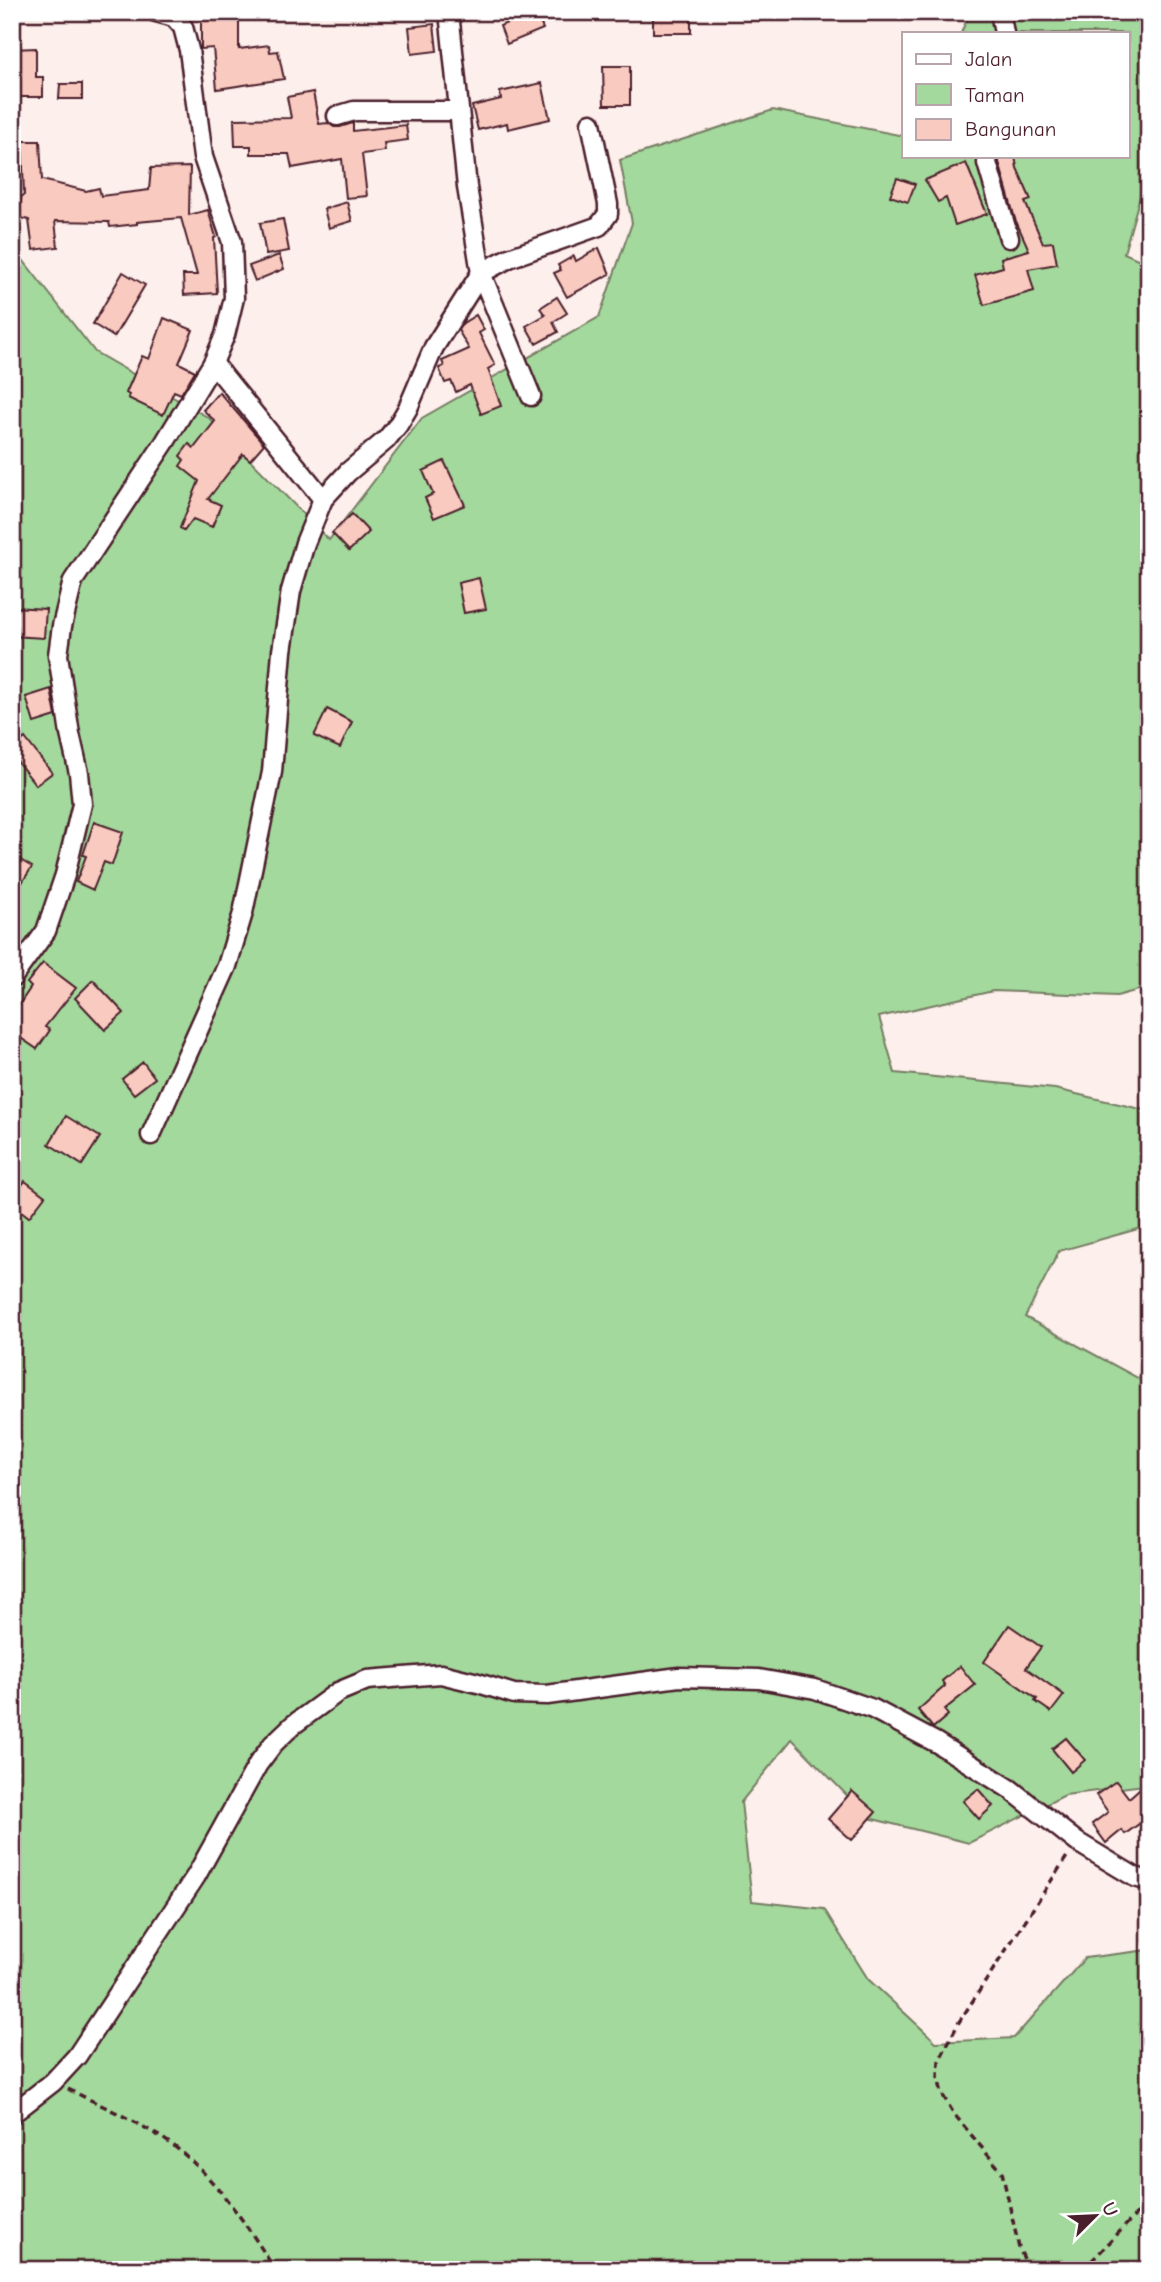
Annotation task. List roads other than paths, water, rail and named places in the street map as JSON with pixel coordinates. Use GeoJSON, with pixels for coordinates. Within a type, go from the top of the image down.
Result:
{"type":"FeatureCollection","features":[{"type":"Feature","properties":{"kind":"street"},"geometry":{"type":"LineString","coordinates":[[12,978],[46,931],[65,875],[82,804],[58,656],[73,581],[165,442],[213,363],[225,335],[234,298],[232,242],[203,157],[189,50],[183,27],[174,17],[156,12]]}},
{"type":"Feature","properties":{"kind":"street"},"geometry":{"type":"LineString","coordinates":[[449,12],[458,111],[481,273],[531,397]]}},
{"type":"Feature","properties":{"kind":"street"},"geometry":{"type":"LineString","coordinates":[[1000,12],[1004,32]]}},
{"type":"Feature","properties":{"kind":"street"},"geometry":{"type":"LineString","coordinates":[[337,116],[354,111],[458,111]]}},
{"type":"Feature","properties":{"kind":"street"},"geometry":{"type":"LineString","coordinates":[[151,1135],[227,966],[243,913],[272,772],[282,651],[291,591],[304,543],[323,499],[348,472],[386,440],[398,425],[434,347],[481,273],[509,258],[599,226],[605,221],[608,204],[591,123]]}},
{"type":"Feature","properties":{"kind":"street"},"geometry":{"type":"LineString","coordinates":[[988,158],[990,174],[1009,238]]}},
{"type":"Feature","properties":{"kind":"street"},"geometry":{"type":"LineString","coordinates":[[213,363],[323,499]]}},
{"type":"Feature","properties":{"kind":"street"},"geometry":{"type":"LineString","coordinates":[[12,2113],[53,2082],[77,2056],[196,1876],[258,1764],[272,1744],[338,1692],[367,1680],[441,1674],[514,1694],[536,1695],[679,1677],[759,1679],[815,1689],[873,1709],[937,1743],[1010,1789],[1077,1842],[1135,1877],[1149,1881]]}}]}
